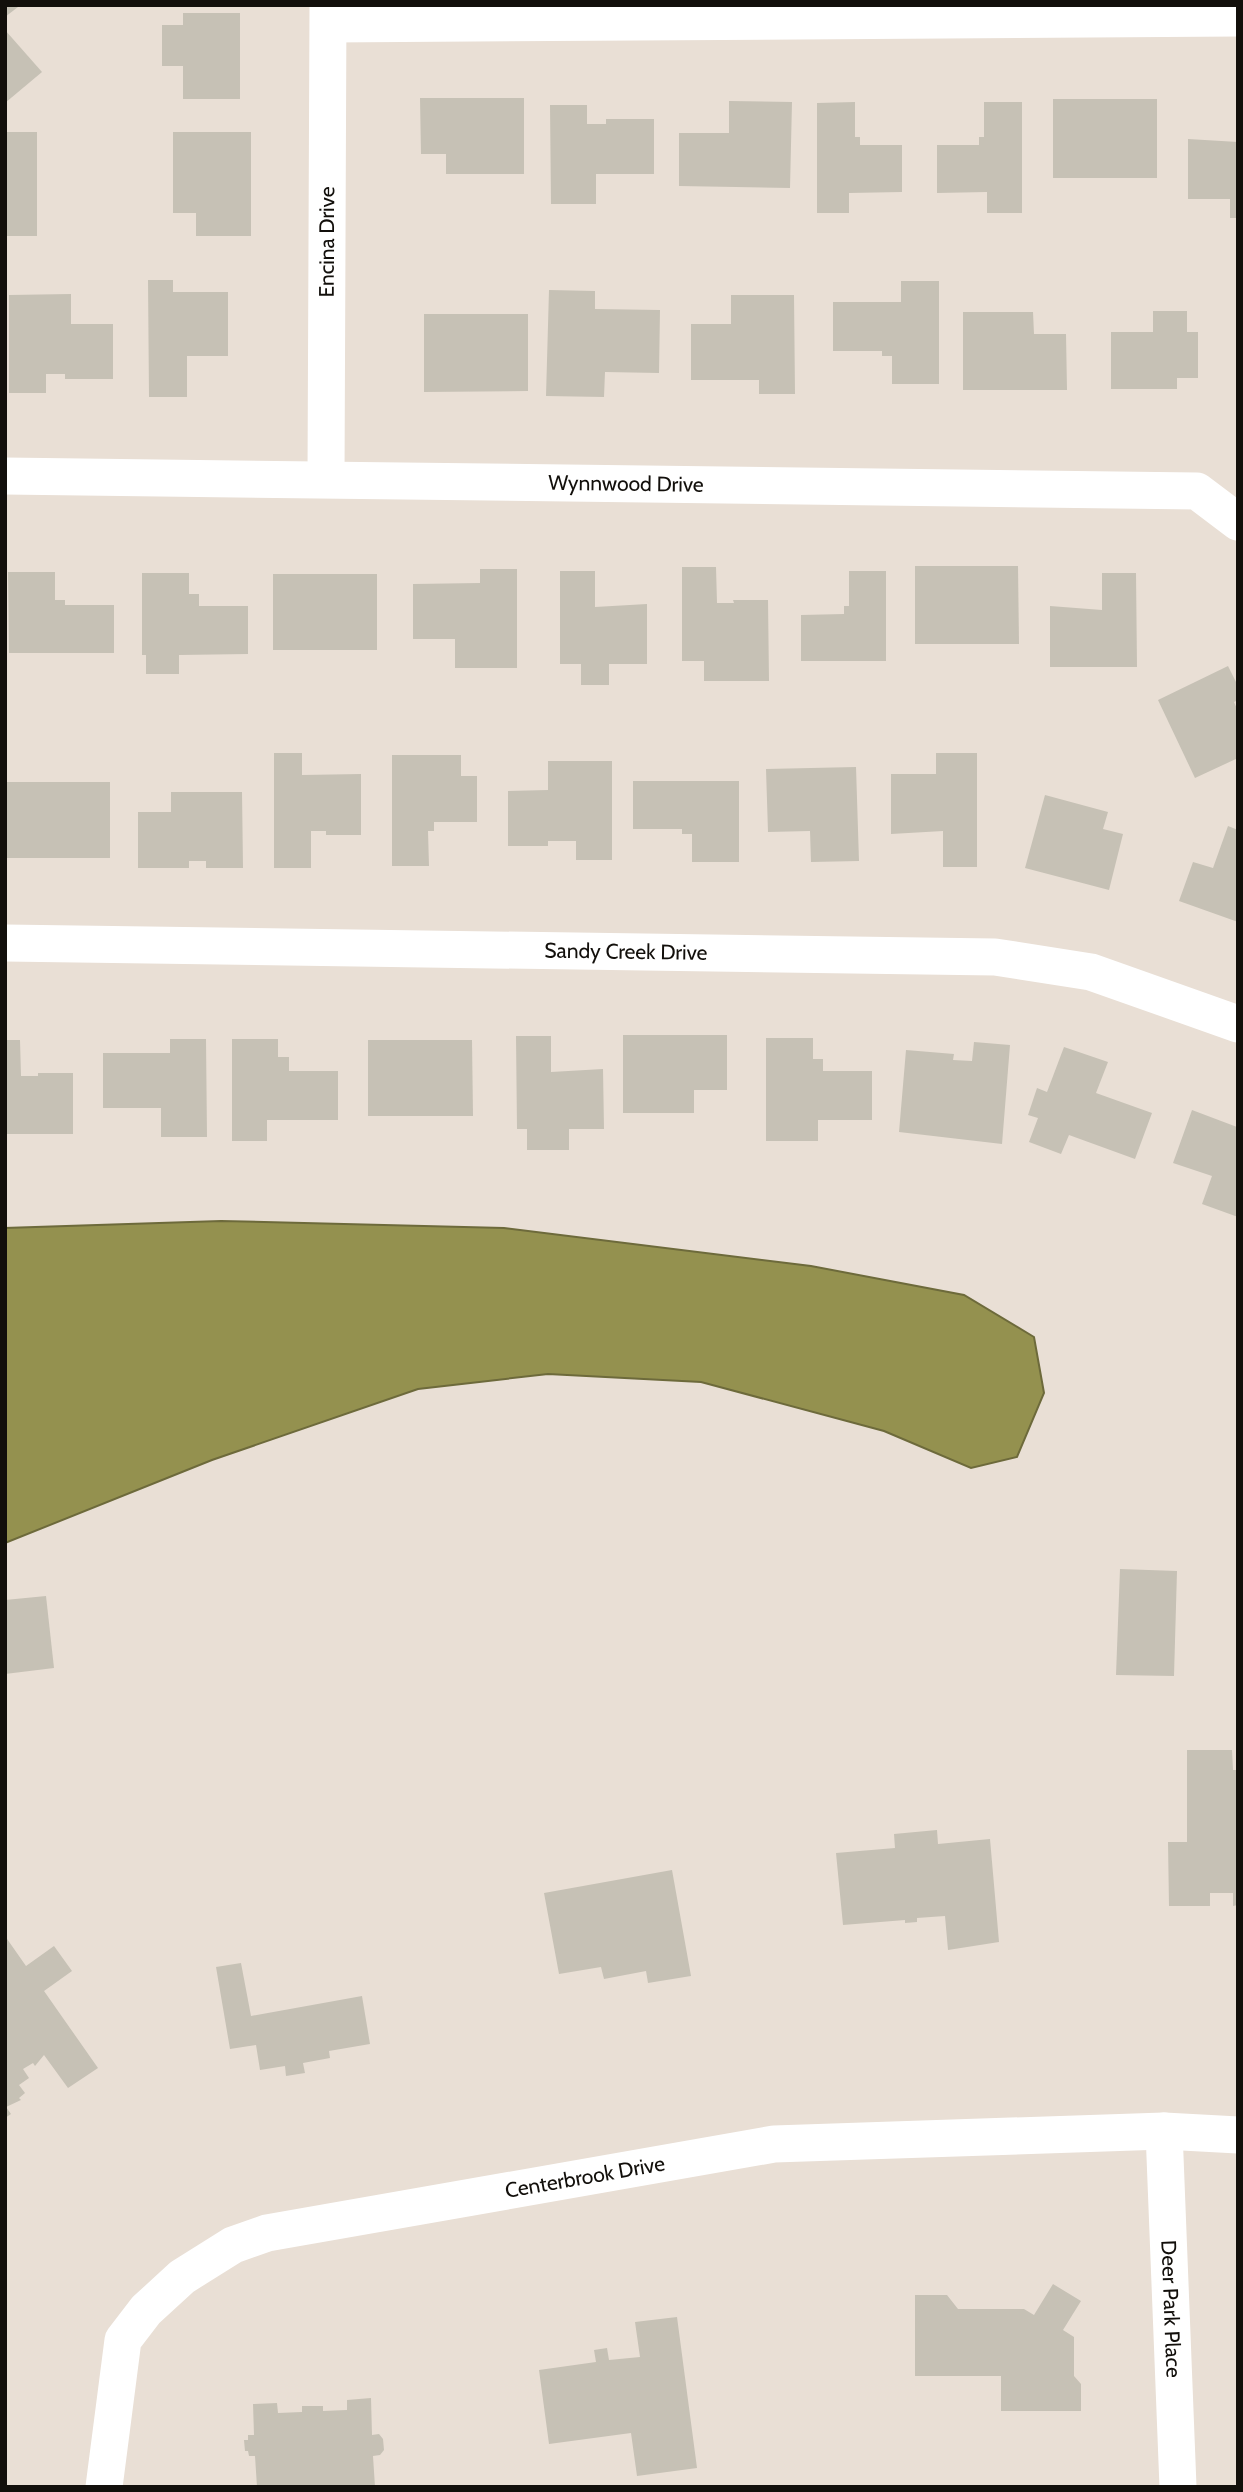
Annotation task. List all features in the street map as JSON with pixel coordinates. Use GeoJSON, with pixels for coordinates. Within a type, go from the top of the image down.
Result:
{"type":"FeatureCollection","features":[{"type":"Feature","properties":{"kind":"street"},"geometry":{"type":"LineString","coordinates":[[329,15],[1238,18]]}},
{"type":"Feature","properties":{"kind":"street","name":"Encina Drive"},"geometry":{"type":"LineString","coordinates":[[327,478],[329,15]]}},
{"type":"Feature","properties":{"kind":"street","name":"Wynnwood Drive"},"geometry":{"type":"LineString","coordinates":[[5,476],[1197,491],[1238,522]]}},
{"type":"Feature","properties":{"kind":"street","name":"Sandy Creek Drive"},"geometry":{"type":"LineString","coordinates":[[5,943],[995,957],[1091,972],[1238,1024]]}},
{"type":"Feature","properties":{"kind":"street","name":"Centerbrook Drive"},"geometry":{"type":"LineString","coordinates":[[104,2487],[123,2340],[146,2310],[181,2277],[233,2245],[267,2233],[774,2144],[1164,2131],[1238,2135]]}},
{"type":"Feature","properties":{"kind":"street","name":"Deer Park Place"},"geometry":{"type":"LineString","coordinates":[[1164,2131],[1178,2487]]}},
{"type":"Feature","properties":{"kind":"shaded area"},"geometry":{"type":"Polygon","coordinates":[[[221,1221],[504,1228],[811,1266],[964,1295],[1034,1337],[1044,1393],[1017,1457],[971,1468],[884,1431],[701,1382],[548,1374],[418,1389],[212,1460],[5,1543],[5,1228],[221,1221]]]}},
{"type":"Feature","properties":{"kind":"building"},"geometry":{"type":"Polygon","coordinates":[[[5,5],[16,5],[18,7],[5,17],[5,5]]]}},
{"type":"Feature","properties":{"kind":"building"},"geometry":{"type":"Polygon","coordinates":[[[183,13],[240,13],[240,99],[183,99],[183,66],[162,66],[162,25],[183,25],[183,13]]]}},
{"type":"Feature","properties":{"kind":"building"},"geometry":{"type":"Polygon","coordinates":[[[5,30],[42,72],[5,103],[5,30]]]}},
{"type":"Feature","properties":{"kind":"building"},"geometry":{"type":"Polygon","coordinates":[[[420,98],[524,98],[524,174],[446,174],[446,154],[421,154],[420,98]]]}},
{"type":"Feature","properties":{"kind":"building"},"geometry":{"type":"Polygon","coordinates":[[[1053,99],[1157,99],[1157,178],[1053,178],[1053,99]]]}},
{"type":"Feature","properties":{"kind":"building"},"geometry":{"type":"Polygon","coordinates":[[[729,101],[792,102],[790,188],[679,186],[679,133],[729,133],[729,101]]]}},
{"type":"Feature","properties":{"kind":"building"},"geometry":{"type":"Polygon","coordinates":[[[855,102],[855,137],[860,137],[860,145],[902,145],[902,192],[849,193],[849,213],[817,213],[817,103],[855,102]]]}},
{"type":"Feature","properties":{"kind":"building"},"geometry":{"type":"Polygon","coordinates":[[[984,102],[1022,102],[1022,213],[987,213],[987,192],[937,193],[937,145],[979,145],[979,137],[984,137],[984,102]]]}},
{"type":"Feature","properties":{"kind":"building"},"geometry":{"type":"Polygon","coordinates":[[[550,105],[587,105],[587,124],[606,124],[606,119],[654,119],[654,174],[596,174],[596,204],[551,204],[550,105]]]}},
{"type":"Feature","properties":{"kind":"building"},"geometry":{"type":"Polygon","coordinates":[[[5,132],[37,132],[37,236],[5,236],[5,132]]]}},
{"type":"Feature","properties":{"kind":"building"},"geometry":{"type":"Polygon","coordinates":[[[173,132],[251,132],[251,236],[196,236],[196,213],[173,213],[173,132]]]}},
{"type":"Feature","properties":{"kind":"building"},"geometry":{"type":"Polygon","coordinates":[[[1188,139],[1238,142],[1238,218],[1230,218],[1230,199],[1188,199],[1188,139]]]}},
{"type":"Feature","properties":{"kind":"building"},"geometry":{"type":"Polygon","coordinates":[[[148,280],[173,280],[173,292],[228,292],[228,356],[187,356],[187,397],[149,397],[148,280]]]}},
{"type":"Feature","properties":{"kind":"building"},"geometry":{"type":"Polygon","coordinates":[[[901,281],[939,281],[939,384],[892,384],[892,356],[882,356],[882,351],[833,351],[833,302],[901,302],[901,281]]]}},
{"type":"Feature","properties":{"kind":"building"},"geometry":{"type":"Polygon","coordinates":[[[549,290],[595,291],[595,309],[660,310],[659,373],[605,372],[604,397],[546,396],[549,290]]]}},
{"type":"Feature","properties":{"kind":"building"},"geometry":{"type":"Polygon","coordinates":[[[71,294],[71,324],[113,324],[113,379],[65,379],[65,374],[46,374],[46,393],[9,393],[9,295],[71,294]]]}},
{"type":"Feature","properties":{"kind":"building"},"geometry":{"type":"Polygon","coordinates":[[[731,295],[794,295],[795,394],[759,394],[759,380],[691,380],[691,324],[731,324],[731,295]]]}},
{"type":"Feature","properties":{"kind":"building"},"geometry":{"type":"Polygon","coordinates":[[[1153,311],[1187,311],[1187,332],[1198,332],[1198,378],[1177,378],[1177,389],[1111,389],[1111,332],[1153,332],[1153,311]]]}},
{"type":"Feature","properties":{"kind":"building"},"geometry":{"type":"Polygon","coordinates":[[[963,312],[1033,312],[1034,334],[1066,334],[1067,390],[963,390],[963,312]]]}},
{"type":"Feature","properties":{"kind":"building"},"geometry":{"type":"Polygon","coordinates":[[[424,314],[528,314],[528,391],[424,392],[424,314]]]}},
{"type":"Feature","properties":{"kind":"building"},"geometry":{"type":"Polygon","coordinates":[[[915,566],[1018,566],[1019,644],[915,644],[915,566]]]}},
{"type":"Feature","properties":{"kind":"building"},"geometry":{"type":"Polygon","coordinates":[[[682,567],[716,567],[717,603],[768,600],[769,681],[704,681],[704,661],[682,661],[682,567]]]}},
{"type":"Feature","properties":{"kind":"building"},"geometry":{"type":"Polygon","coordinates":[[[480,569],[517,569],[517,668],[455,668],[455,639],[413,639],[413,584],[480,583],[480,569]]]}},
{"type":"Feature","properties":{"kind":"building"},"geometry":{"type":"Polygon","coordinates":[[[560,571],[595,571],[595,607],[647,604],[647,664],[609,664],[609,685],[581,685],[581,664],[560,664],[560,571]]]}},
{"type":"Feature","properties":{"kind":"building"},"geometry":{"type":"Polygon","coordinates":[[[849,571],[886,571],[886,661],[801,661],[801,615],[844,614],[844,606],[849,606],[849,571]]]}},
{"type":"Feature","properties":{"kind":"building"},"geometry":{"type":"Polygon","coordinates":[[[8,572],[55,572],[55,600],[65,600],[65,605],[114,605],[114,653],[9,653],[8,572]]]}},
{"type":"Feature","properties":{"kind":"building"},"geometry":{"type":"Polygon","coordinates":[[[142,573],[189,573],[189,594],[199,594],[199,606],[248,606],[248,654],[179,655],[179,674],[146,674],[146,655],[142,655],[142,573]]]}},
{"type":"Feature","properties":{"kind":"building"},"geometry":{"type":"Polygon","coordinates":[[[1102,573],[1136,573],[1137,667],[1050,667],[1050,606],[1102,610],[1102,573]]]}},
{"type":"Feature","properties":{"kind":"building"},"geometry":{"type":"Polygon","coordinates":[[[273,574],[377,574],[377,650],[273,650],[273,574]]]}},
{"type":"Feature","properties":{"kind":"building"},"geometry":{"type":"Polygon","coordinates":[[[1228,666],[1238,686],[1238,700],[1234,702],[1238,711],[1238,758],[1195,778],[1158,700],[1228,666]]]}},
{"type":"Feature","properties":{"kind":"building"},"geometry":{"type":"Polygon","coordinates":[[[274,753],[302,753],[302,775],[361,774],[361,835],[326,835],[326,831],[311,831],[311,868],[274,868],[274,753]]]}},
{"type":"Feature","properties":{"kind":"building"},"geometry":{"type":"Polygon","coordinates":[[[936,753],[977,753],[977,867],[943,867],[943,831],[891,834],[891,774],[936,774],[936,753]]]}},
{"type":"Feature","properties":{"kind":"building"},"geometry":{"type":"Polygon","coordinates":[[[392,755],[461,755],[461,776],[477,776],[477,822],[434,822],[434,831],[428,831],[429,866],[392,866],[392,755]]]}},
{"type":"Feature","properties":{"kind":"building"},"geometry":{"type":"Polygon","coordinates":[[[548,761],[612,761],[612,860],[576,860],[576,841],[548,841],[548,846],[508,846],[508,791],[548,790],[548,761]]]}},
{"type":"Feature","properties":{"kind":"building"},"geometry":{"type":"Polygon","coordinates":[[[856,767],[859,861],[811,862],[810,831],[768,832],[766,769],[856,767]]]}},
{"type":"Feature","properties":{"kind":"building"},"geometry":{"type":"Polygon","coordinates":[[[633,781],[739,781],[739,862],[692,862],[692,834],[682,834],[682,829],[633,829],[633,781]]]}},
{"type":"Feature","properties":{"kind":"building"},"geometry":{"type":"Polygon","coordinates":[[[6,782],[110,782],[110,858],[6,858],[6,782]]]}},
{"type":"Feature","properties":{"kind":"building"},"geometry":{"type":"Polygon","coordinates":[[[171,792],[242,792],[243,868],[206,868],[206,861],[189,861],[189,868],[138,868],[138,812],[171,812],[171,792]]]}},
{"type":"Feature","properties":{"kind":"building"},"geometry":{"type":"Polygon","coordinates":[[[1045,795],[1108,812],[1103,829],[1123,834],[1109,890],[1025,868],[1045,795]]]}},
{"type":"Feature","properties":{"kind":"building"},"geometry":{"type":"Polygon","coordinates":[[[1228,826],[1238,830],[1238,922],[1179,901],[1193,862],[1213,868],[1228,826]]]}},
{"type":"Feature","properties":{"kind":"building"},"geometry":{"type":"Polygon","coordinates":[[[623,1035],[727,1035],[727,1090],[694,1090],[694,1113],[623,1113],[623,1035]]]}},
{"type":"Feature","properties":{"kind":"building"},"geometry":{"type":"Polygon","coordinates":[[[516,1036],[551,1036],[551,1072],[603,1069],[604,1129],[569,1129],[569,1150],[527,1150],[527,1129],[517,1129],[516,1036]]]}},
{"type":"Feature","properties":{"kind":"building"},"geometry":{"type":"Polygon","coordinates":[[[766,1038],[813,1038],[813,1059],[823,1059],[823,1071],[872,1071],[872,1120],[818,1120],[818,1141],[766,1141],[766,1038]]]}},
{"type":"Feature","properties":{"kind":"building"},"geometry":{"type":"Polygon","coordinates":[[[170,1039],[206,1039],[207,1137],[161,1137],[161,1108],[103,1108],[103,1053],[170,1053],[170,1039]]]}},
{"type":"Feature","properties":{"kind":"building"},"geometry":{"type":"Polygon","coordinates":[[[232,1039],[278,1039],[278,1057],[289,1057],[289,1071],[338,1071],[338,1120],[267,1120],[267,1141],[232,1141],[232,1039]]]}},
{"type":"Feature","properties":{"kind":"building"},"geometry":{"type":"Polygon","coordinates":[[[5,1040],[20,1040],[21,1076],[73,1073],[73,1134],[5,1134],[5,1040]]]}},
{"type":"Feature","properties":{"kind":"building"},"geometry":{"type":"Polygon","coordinates":[[[368,1040],[472,1040],[473,1116],[368,1116],[368,1040]]]}},
{"type":"Feature","properties":{"kind":"building"},"geometry":{"type":"Polygon","coordinates":[[[974,1042],[1010,1045],[1002,1144],[899,1132],[906,1050],[954,1054],[953,1060],[972,1061],[974,1042]]]}},
{"type":"Feature","properties":{"kind":"building"},"geometry":{"type":"Polygon","coordinates":[[[1064,1047],[1108,1062],[1096,1093],[1152,1113],[1135,1159],[1069,1135],[1061,1154],[1029,1142],[1038,1118],[1028,1115],[1037,1088],[1047,1092],[1064,1047]]]}},
{"type":"Feature","properties":{"kind":"building"},"geometry":{"type":"Polygon","coordinates":[[[1192,1110],[1237,1127],[1238,1217],[1202,1204],[1212,1176],[1173,1163],[1192,1110]]]}},
{"type":"Feature","properties":{"kind":"building"},"geometry":{"type":"Polygon","coordinates":[[[1120,1569],[1177,1571],[1174,1676],[1116,1675],[1120,1569]]]}},
{"type":"Feature","properties":{"kind":"building"},"geometry":{"type":"Polygon","coordinates":[[[46,1596],[54,1668],[5,1674],[5,1600],[46,1596]]]}},
{"type":"Feature","properties":{"kind":"building"},"geometry":{"type":"Polygon","coordinates":[[[1187,1750],[1232,1750],[1233,1770],[1238,1770],[1238,1905],[1233,1906],[1233,1893],[1210,1893],[1210,1906],[1169,1906],[1168,1842],[1187,1842],[1187,1750]]]}},
{"type":"Feature","properties":{"kind":"building"},"geometry":{"type":"Polygon","coordinates":[[[937,1830],[938,1844],[990,1839],[999,1942],[948,1950],[945,1916],[917,1918],[917,1922],[905,1923],[905,1920],[843,1925],[836,1853],[895,1848],[894,1834],[937,1830]]]}},
{"type":"Feature","properties":{"kind":"building"},"geometry":{"type":"Polygon","coordinates":[[[672,1870],[691,1976],[648,1983],[646,1971],[604,1979],[601,1967],[559,1974],[544,1893],[672,1870]]]}},
{"type":"Feature","properties":{"kind":"building"},"geometry":{"type":"Polygon","coordinates":[[[5,1936],[26,1966],[54,1946],[72,1971],[44,1991],[98,2068],[68,2088],[44,2055],[35,2066],[33,2063],[23,2069],[29,2078],[19,2085],[25,2093],[19,2098],[21,2100],[6,2107],[11,2114],[5,2118],[5,1936]]]}},
{"type":"Feature","properties":{"kind":"building"},"geometry":{"type":"Polygon","coordinates":[[[241,1963],[251,2016],[362,1996],[370,2044],[329,2051],[330,2058],[303,2063],[305,2073],[286,2076],[285,2066],[260,2070],[256,2045],[230,2049],[216,1967],[241,1963]]]}},
{"type":"Feature","properties":{"kind":"building"},"geometry":{"type":"Polygon","coordinates":[[[1053,2284],[1081,2301],[1063,2330],[1074,2337],[1074,2376],[1081,2384],[1081,2411],[1001,2411],[1001,2376],[915,2376],[915,2295],[947,2295],[958,2309],[1024,2309],[1034,2315],[1053,2284]]]}},
{"type":"Feature","properties":{"kind":"building"},"geometry":{"type":"Polygon","coordinates":[[[677,2317],[697,2468],[637,2476],[631,2433],[549,2444],[539,2370],[596,2362],[594,2350],[607,2348],[609,2360],[640,2357],[635,2322],[677,2317]]]}},
{"type":"Feature","properties":{"kind":"building"},"geometry":{"type":"Polygon","coordinates":[[[371,2398],[372,2435],[379,2434],[383,2439],[384,2450],[380,2455],[373,2456],[375,2487],[257,2487],[255,2456],[249,2456],[248,2451],[245,2451],[244,2440],[248,2440],[248,2435],[254,2435],[253,2404],[277,2403],[278,2413],[302,2412],[302,2406],[323,2406],[323,2411],[347,2410],[347,2400],[371,2398]]]}}]}
